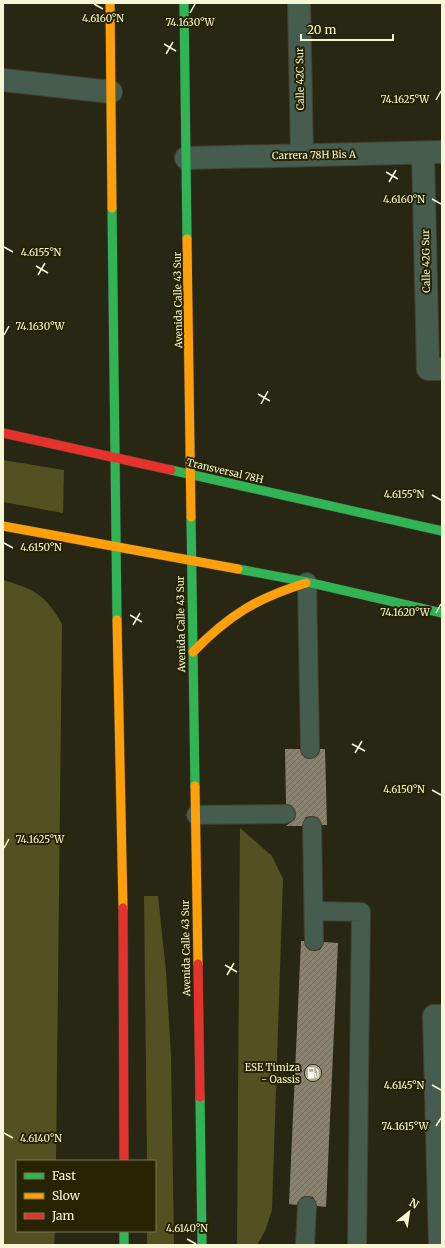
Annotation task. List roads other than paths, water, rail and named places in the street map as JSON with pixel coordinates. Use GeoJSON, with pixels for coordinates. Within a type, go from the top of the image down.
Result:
{"type":"FeatureCollection","features":[{"type":"Feature","properties":{"kind":"main road"},"geometry":{"type":"LineString","coordinates":[[110,3],[116,547],[124,928],[124,1160]]}},
{"type":"Feature","properties":{"kind":"main road","name":"Avenida Calle 43 Sur"},"geometry":{"type":"LineString","coordinates":[[184,3],[202,1245]]}},
{"type":"Feature","properties":{"kind":"main road","name":"Transversal 78H"},"geometry":{"type":"LineString","coordinates":[[3,433],[442,531]]}},
{"type":"Feature","properties":{"kind":"main road"},"geometry":{"type":"LineString","coordinates":[[3,526],[307,582],[442,613]]}},
{"type":"Feature","properties":{"kind":"main road"},"geometry":{"type":"LineString","coordinates":[[193,652],[210,635],[245,607],[268,595],[307,582]]}},
{"type":"Feature","properties":{"kind":"main road"},"geometry":{"type":"LineString","coordinates":[[124,1232],[124,1245]]}},
{"type":"Feature","properties":{"kind":"street","name":"Calle 42C Sur"},"geometry":{"type":"LineString","coordinates":[[299,3],[302,155]]}},
{"type":"Feature","properties":{"kind":"street"},"geometry":{"type":"LineString","coordinates":[[3,80],[111,92]]}},
{"type":"Feature","properties":{"kind":"street","name":"Carrera 78H Bis A"},"geometry":{"type":"LineString","coordinates":[[186,158],[433,152]]}},
{"type":"Feature","properties":{"kind":"street","name":"Calle 42G Sur"},"geometry":{"type":"LineString","coordinates":[[433,152],[435,369]]}},
{"type":"Feature","properties":{"kind":"street"},"geometry":{"type":"LineString","coordinates":[[438,1016],[440,1245]]}},
{"type":"Feature","properties":{"kind":"lane"},"geometry":{"type":"LineString","coordinates":[[307,582],[310,749]]}},
{"type":"Feature","properties":{"kind":"lane"},"geometry":{"type":"LineString","coordinates":[[196,815],[286,814]]}},
{"type":"Feature","properties":{"kind":"lane"},"geometry":{"type":"LineString","coordinates":[[312,826],[314,942]]}},
{"type":"Feature","properties":{"kind":"lane"},"geometry":{"type":"LineString","coordinates":[[314,911],[361,912],[357,1245]]}},
{"type":"Feature","properties":{"kind":"lane"},"geometry":{"type":"LineString","coordinates":[[305,1245],[307,1206]]}},
{"type":"Feature","properties":{"kind":"place","name":"ESE Timiza - Oassis"},"geometry":{"type":"Point","coordinates":[313,1073]}}]}
